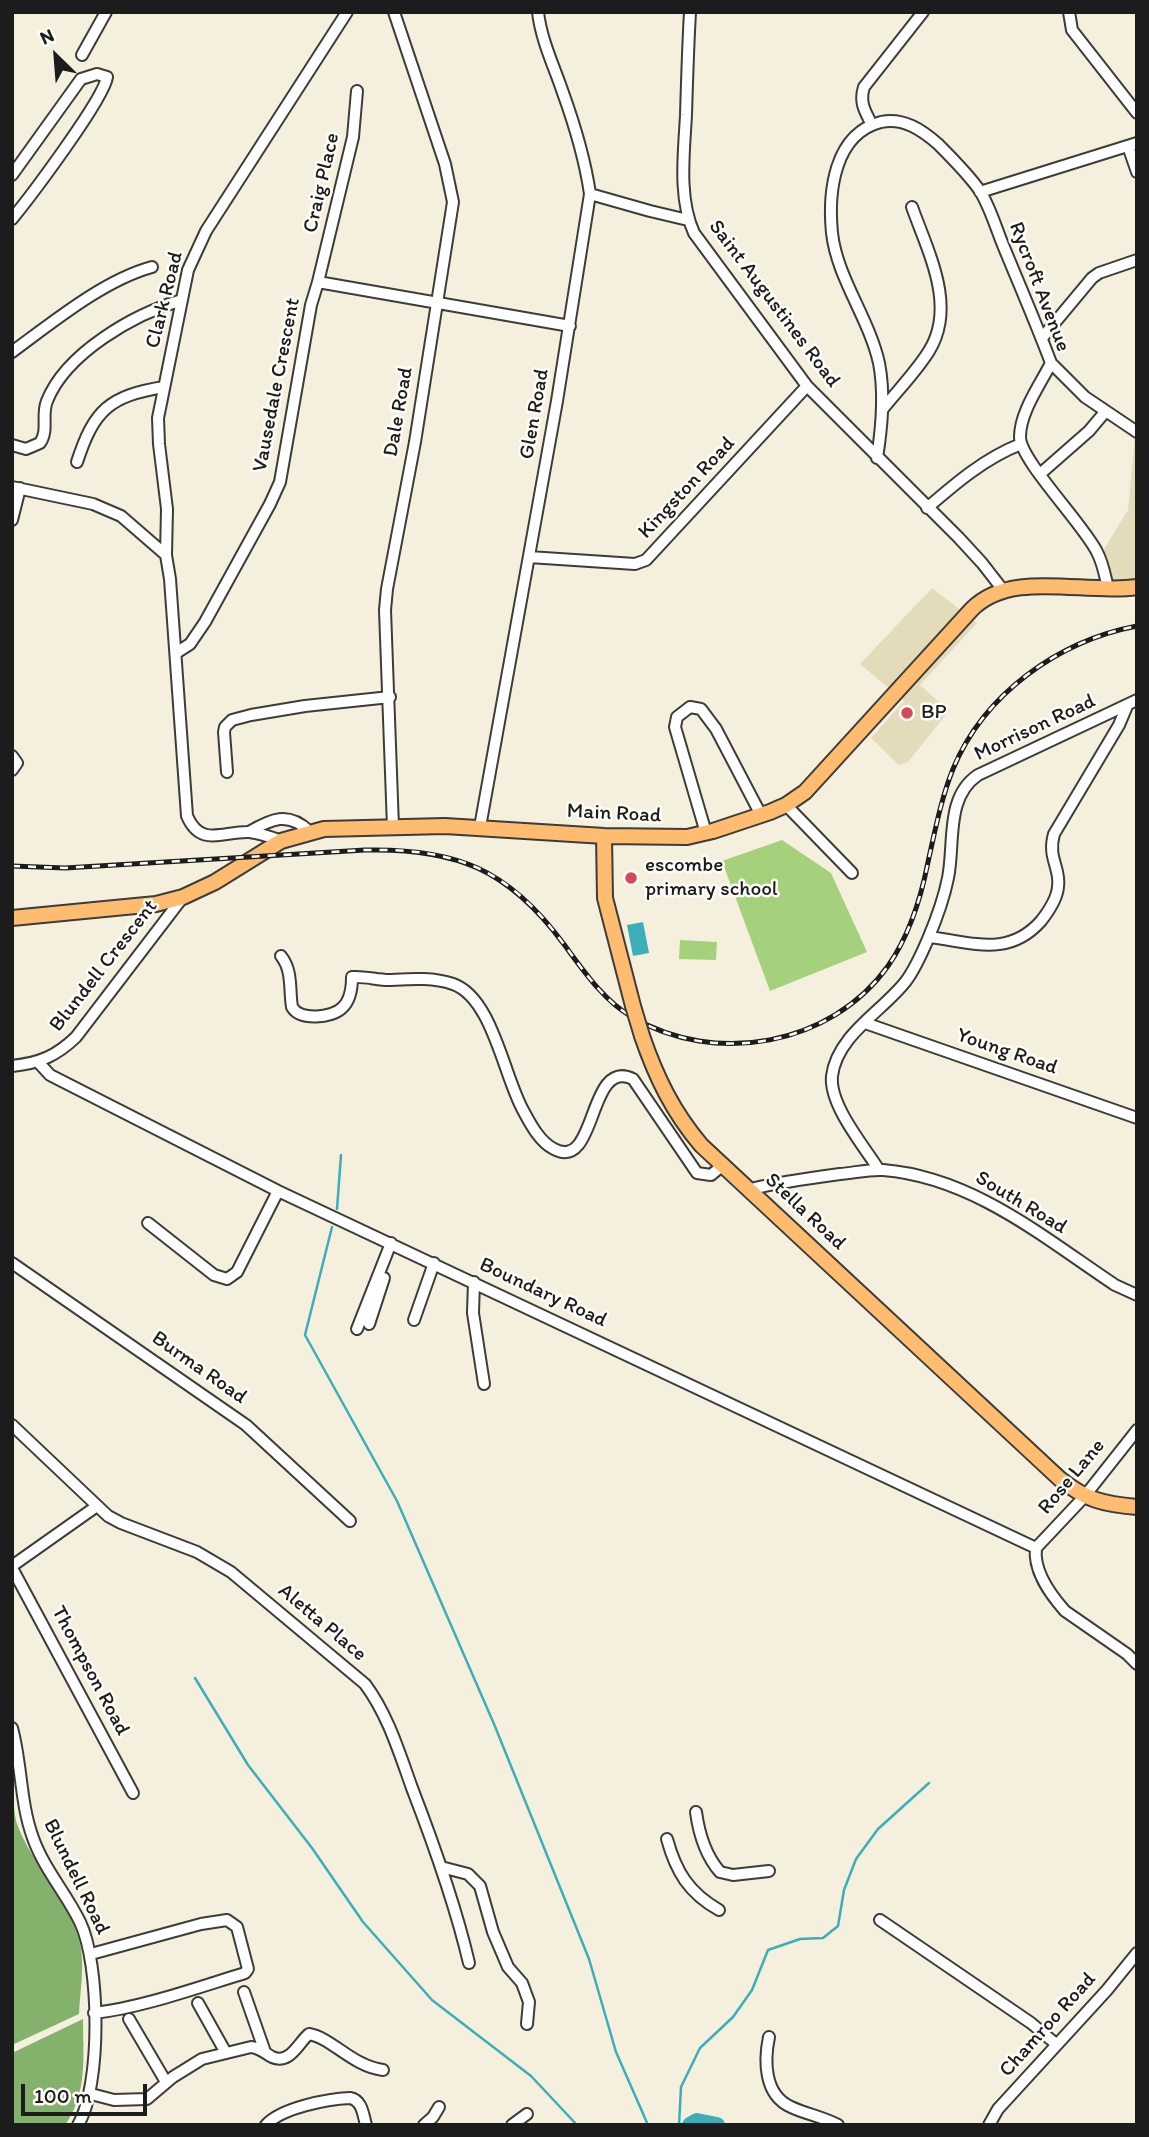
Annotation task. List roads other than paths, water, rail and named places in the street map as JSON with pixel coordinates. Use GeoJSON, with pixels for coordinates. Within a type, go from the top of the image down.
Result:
{"type":"FeatureCollection","features":[{"type":"Feature","properties":{"kind":"main road","name":"Main Road"},"geometry":{"type":"LineString","coordinates":[[12,918],[156,904],[183,897],[215,882],[281,841],[309,831],[340,827],[481,827],[670,838],[706,833],[761,816],[786,805],[814,784],[979,602],[1003,590],[1040,587],[1137,587]]}},
{"type":"Feature","properties":{"kind":"main road","name":"Stella Road"},"geometry":{"type":"LineString","coordinates":[[604,836],[605,898],[642,1036],[655,1072],[675,1112],[701,1145],[1060,1479],[1084,1497],[1107,1504],[1137,1507]]}},
{"type":"Feature","properties":{"kind":"street"},"geometry":{"type":"LineString","coordinates":[[82,55],[106,12]]}},
{"type":"Feature","properties":{"kind":"street","name":"Clark Road"},"geometry":{"type":"LineString","coordinates":[[176,653],[166,555],[167,509],[158,432],[164,387],[188,270],[197,247],[347,12]]}},
{"type":"Feature","properties":{"kind":"street","name":"Dale Road"},"geometry":{"type":"LineString","coordinates":[[393,827],[385,610],[387,589],[452,218],[452,190],[394,12]]}},
{"type":"Feature","properties":{"kind":"street","name":"Glen Road"},"geometry":{"type":"LineString","coordinates":[[481,827],[570,326],[590,194],[587,172],[542,34],[538,12]]}},
{"type":"Feature","properties":{"kind":"street","name":"Saint Augustines Road"},"geometry":{"type":"LineString","coordinates":[[690,12],[685,138],[688,220],[708,254],[807,386],[982,563],[1003,590]]}},
{"type":"Feature","properties":{"kind":"street"},"geometry":{"type":"LineString","coordinates":[[877,458],[882,410],[880,374],[874,343],[842,269],[832,236],[835,176],[842,153],[861,130],[872,125],[861,105],[864,88],[923,12]]}},
{"type":"Feature","properties":{"kind":"street"},"geometry":{"type":"LineString","coordinates":[[1069,12],[1072,30],[1137,113]]}},
{"type":"Feature","properties":{"kind":"street"},"geometry":{"type":"LineString","coordinates":[[12,175],[81,79],[90,75],[107,77],[104,88],[75,133],[12,219]]}},
{"type":"Feature","properties":{"kind":"street","name":"Craig Place"},"geometry":{"type":"LineString","coordinates":[[318,282],[353,137],[357,91]]}},
{"type":"Feature","properties":{"kind":"street","name":"Rycroft Avenue"},"geometry":{"type":"LineString","coordinates":[[872,125],[888,120],[903,122],[926,133],[981,192],[1051,363],[1024,418],[1021,444]]}},
{"type":"Feature","properties":{"kind":"street"},"geometry":{"type":"LineString","coordinates":[[981,192],[1132,144],[1137,172]]}},
{"type":"Feature","properties":{"kind":"street"},"geometry":{"type":"LineString","coordinates":[[590,194],[688,220]]}},
{"type":"Feature","properties":{"kind":"street"},"geometry":{"type":"LineString","coordinates":[[882,410],[929,351],[941,319],[941,294],[912,207]]}},
{"type":"Feature","properties":{"kind":"street"},"geometry":{"type":"LineString","coordinates":[[1042,338],[1098,273],[1137,260]]}},
{"type":"Feature","properties":{"kind":"street"},"geometry":{"type":"LineString","coordinates":[[12,352],[102,290],[152,267]]}},
{"type":"Feature","properties":{"kind":"street","name":"Vausedale Crescent"},"geometry":{"type":"LineString","coordinates":[[176,653],[190,644],[200,630],[271,505],[280,482],[311,305],[318,282],[570,326]]}},
{"type":"Feature","properties":{"kind":"street"},"geometry":{"type":"LineString","coordinates":[[12,445],[26,449],[40,443],[45,432],[47,400],[62,376],[83,354],[152,311],[182,300]]}},
{"type":"Feature","properties":{"kind":"street"},"geometry":{"type":"LineString","coordinates":[[1051,363],[1085,397],[1137,432]]}},
{"type":"Feature","properties":{"kind":"street","name":"Kingston Road"},"geometry":{"type":"LineString","coordinates":[[529,557],[635,564],[646,560],[807,386]]}},
{"type":"Feature","properties":{"kind":"street"},"geometry":{"type":"LineString","coordinates":[[77,462],[91,423],[102,411],[127,396],[164,387]]}},
{"type":"Feature","properties":{"kind":"street"},"geometry":{"type":"LineString","coordinates":[[1040,474],[1089,431],[1105,412]]}},
{"type":"Feature","properties":{"kind":"street"},"geometry":{"type":"LineString","coordinates":[[927,508],[972,471],[1021,444],[1098,553],[1108,588]]}},
{"type":"Feature","properties":{"kind":"street"},"geometry":{"type":"LineString","coordinates":[[12,520],[16,487],[106,509],[142,532],[166,555]]}},
{"type":"Feature","properties":{"kind":"street"},"geometry":{"type":"LineString","coordinates":[[176,653],[187,816],[191,827],[199,834],[208,836],[249,832],[265,824],[288,818],[309,831]]}},
{"type":"Feature","properties":{"kind":"street"},"geometry":{"type":"LineString","coordinates":[[227,772],[224,732],[232,720],[304,706],[390,697]]}},
{"type":"Feature","properties":{"kind":"street"},"geometry":{"type":"LineString","coordinates":[[929,937],[1002,945],[1017,940],[1043,919],[1058,887],[1051,847],[1054,834],[1132,703]]}},
{"type":"Feature","properties":{"kind":"street","name":"Morrison Road"},"geometry":{"type":"LineString","coordinates":[[879,1170],[839,1107],[831,1080],[836,1059],[842,1049],[907,980],[929,937],[948,877],[956,808],[963,789],[968,782],[1132,703]]}},
{"type":"Feature","properties":{"kind":"street"},"geometry":{"type":"LineString","coordinates":[[706,833],[675,727],[677,717],[690,707],[701,709],[716,729],[761,816]]}},
{"type":"Feature","properties":{"kind":"street"},"geometry":{"type":"LineString","coordinates":[[12,756],[17,763],[12,770]]}},
{"type":"Feature","properties":{"kind":"street"},"geometry":{"type":"LineString","coordinates":[[786,805],[852,873]]}},
{"type":"Feature","properties":{"kind":"street"},"geometry":{"type":"LineString","coordinates":[[249,832],[281,841]]}},
{"type":"Feature","properties":{"kind":"street","name":"Blundell Crescent"},"geometry":{"type":"LineString","coordinates":[[12,1066],[39,1063],[55,1056],[76,1037],[183,897]]}},
{"type":"Feature","properties":{"kind":"street"},"geometry":{"type":"LineString","coordinates":[[281,956],[288,967],[292,1007],[299,1014],[315,1016],[336,1013],[347,1002],[352,977],[369,976],[386,980],[409,977],[461,988],[482,1012],[519,1104],[533,1128],[546,1144],[556,1150],[564,1152],[577,1145],[589,1127],[606,1084],[627,1076],[633,1079],[697,1173],[710,1175],[723,1165]]}},
{"type":"Feature","properties":{"kind":"street","name":"Young Road"},"geometry":{"type":"LineString","coordinates":[[865,1023],[1137,1118]]}},
{"type":"Feature","properties":{"kind":"street","name":"Boundary Road"},"geometry":{"type":"LineString","coordinates":[[39,1063],[50,1075],[62,1082],[278,1191],[1035,1548]]}},
{"type":"Feature","properties":{"kind":"street","name":"South Road"},"geometry":{"type":"LineString","coordinates":[[751,1189],[792,1180],[879,1170],[913,1175],[958,1188],[992,1203],[1115,1285],[1137,1295]]}},
{"type":"Feature","properties":{"kind":"street"},"geometry":{"type":"LineString","coordinates":[[148,1223],[214,1275],[227,1279],[237,1272],[278,1191]]}},
{"type":"Feature","properties":{"kind":"street"},"geometry":{"type":"LineString","coordinates":[[369,1324],[393,1244]]}},
{"type":"Feature","properties":{"kind":"street"},"geometry":{"type":"LineString","coordinates":[[357,1329],[393,1244]]}},
{"type":"Feature","properties":{"kind":"street","name":"Burma Road"},"geometry":{"type":"LineString","coordinates":[[12,1263],[246,1425],[349,1521]]}},
{"type":"Feature","properties":{"kind":"street"},"geometry":{"type":"LineString","coordinates":[[414,1320],[434,1263]]}},
{"type":"Feature","properties":{"kind":"street"},"geometry":{"type":"LineString","coordinates":[[474,1282],[473,1313],[484,1384]]}},
{"type":"Feature","properties":{"kind":"street","name":"Aletta Place"},"geometry":{"type":"LineString","coordinates":[[12,1425],[97,1506],[121,1523],[197,1552],[231,1572],[365,1684],[393,1737],[455,1906],[469,1963]]}},
{"type":"Feature","properties":{"kind":"street","name":"Rose Lane"},"geometry":{"type":"LineString","coordinates":[[1035,1548],[1084,1497],[1137,1430]]}},
{"type":"Feature","properties":{"kind":"street"},"geometry":{"type":"LineString","coordinates":[[12,1567],[97,1506]]}},
{"type":"Feature","properties":{"kind":"street"},"geometry":{"type":"LineString","coordinates":[[1035,1548],[1035,1558],[1044,1582],[1057,1602],[1065,1611],[1127,1654],[1137,1664]]}},
{"type":"Feature","properties":{"kind":"street","name":"Thompson Road"},"geometry":{"type":"LineString","coordinates":[[12,1567],[133,1793]]}},
{"type":"Feature","properties":{"kind":"street","name":"Blundell Road"},"geometry":{"type":"LineString","coordinates":[[12,1728],[32,1837],[47,1868],[81,1924],[91,1954],[94,2061],[91,2094],[78,2125]]}},
{"type":"Feature","properties":{"kind":"street"},"geometry":{"type":"LineString","coordinates":[[696,1812],[701,1838],[720,1872],[733,1875],[769,1871]]}},
{"type":"Feature","properties":{"kind":"street"},"geometry":{"type":"LineString","coordinates":[[667,1839],[686,1884],[696,1895],[719,1910]]}},
{"type":"Feature","properties":{"kind":"street"},"geometry":{"type":"LineString","coordinates":[[441,1867],[468,1874],[480,1886],[498,1944],[508,1967],[522,1983],[529,2001],[527,2024]]}},
{"type":"Feature","properties":{"kind":"street"},"geometry":{"type":"LineString","coordinates":[[91,1954],[201,1924],[227,1920],[237,1927],[248,1969],[245,1973],[215,1982],[112,2011],[94,2013]]}},
{"type":"Feature","properties":{"kind":"street"},"geometry":{"type":"LineString","coordinates":[[880,1920],[1020,2016],[1056,2045]]}},
{"type":"Feature","properties":{"kind":"street","name":"Chamroo Road"},"geometry":{"type":"LineString","coordinates":[[989,2125],[998,2109],[1107,1990],[1137,1952]]}},
{"type":"Feature","properties":{"kind":"street"},"geometry":{"type":"LineString","coordinates":[[244,1992],[265,2052]]}},
{"type":"Feature","properties":{"kind":"street"},"geometry":{"type":"LineString","coordinates":[[198,2003],[226,2053]]}},
{"type":"Feature","properties":{"kind":"street"},"geometry":{"type":"LineString","coordinates":[[130,2020],[166,2082]]}},
{"type":"Feature","properties":{"kind":"street"},"geometry":{"type":"LineString","coordinates":[[91,2094],[114,2100],[147,2099],[166,2082],[202,2059],[251,2047],[277,2058],[287,2057],[306,2035],[312,2034],[359,2063],[383,2070]]}},
{"type":"Feature","properties":{"kind":"street"},"geometry":{"type":"LineString","coordinates":[[769,2037],[766,2051],[767,2074],[781,2101],[838,2125]]}},
{"type":"Feature","properties":{"kind":"street"},"geometry":{"type":"LineString","coordinates":[[266,2125],[271,2119],[285,2112],[350,2098],[356,2099],[360,2104],[366,2125]]}},
{"type":"Feature","properties":{"kind":"street"},"geometry":{"type":"LineString","coordinates":[[424,2125],[439,2107]]}},
{"type":"Feature","properties":{"kind":"street"},"geometry":{"type":"LineString","coordinates":[[512,2125],[527,2115]]}},
{"type":"Feature","properties":{"kind":"water"},"geometry":{"type":"Polygon","coordinates":[[[643,922],[649,953],[633,956],[627,925],[643,922]]]}},
{"type":"Feature","properties":{"kind":"waterway"},"geometry":{"type":"LineString","coordinates":[[337,1209],[341,1155]]}},
{"type":"Feature","properties":{"kind":"waterway"},"geometry":{"type":"LineString","coordinates":[[332,1227],[305,1335],[397,1501],[494,1724],[589,1959],[616,2052],[648,2125]]}},
{"type":"Feature","properties":{"kind":"waterway"},"geometry":{"type":"LineString","coordinates":[[195,1678],[248,1765],[312,1848],[363,1922],[432,2000],[531,2076],[577,2125]]}},
{"type":"Feature","properties":{"kind":"waterway"},"geometry":{"type":"LineString","coordinates":[[679,2125],[681,2087],[700,2048],[733,2017],[752,1990],[768,1950],[800,1939],[823,1938],[838,1926],[844,1890],[856,1859],[878,1829],[929,1783]]}},
{"type":"Feature","properties":{"kind":"waterway"},"geometry":{"type":"LineString","coordinates":[[690,2125],[697,2121],[717,2125]]}},
{"type":"Feature","properties":{"kind":"railway"},"geometry":{"type":"LineString","coordinates":[[12,866],[65,868],[365,850],[427,853],[477,868],[522,897],[603,993],[632,1017],[664,1032],[699,1041],[734,1043],[770,1040],[804,1030],[836,1015],[864,993],[888,966],[902,942],[918,903],[953,769],[984,717],[1027,675],[1052,658],[1108,633],[1137,626]]}},
{"type":"Feature","properties":{"kind":"place","name":"BP"},"geometry":{"type":"Point","coordinates":[907,713]}},
{"type":"Feature","properties":{"kind":"place","name":"escombe primary school"},"geometry":{"type":"Point","coordinates":[631,878]}}]}
